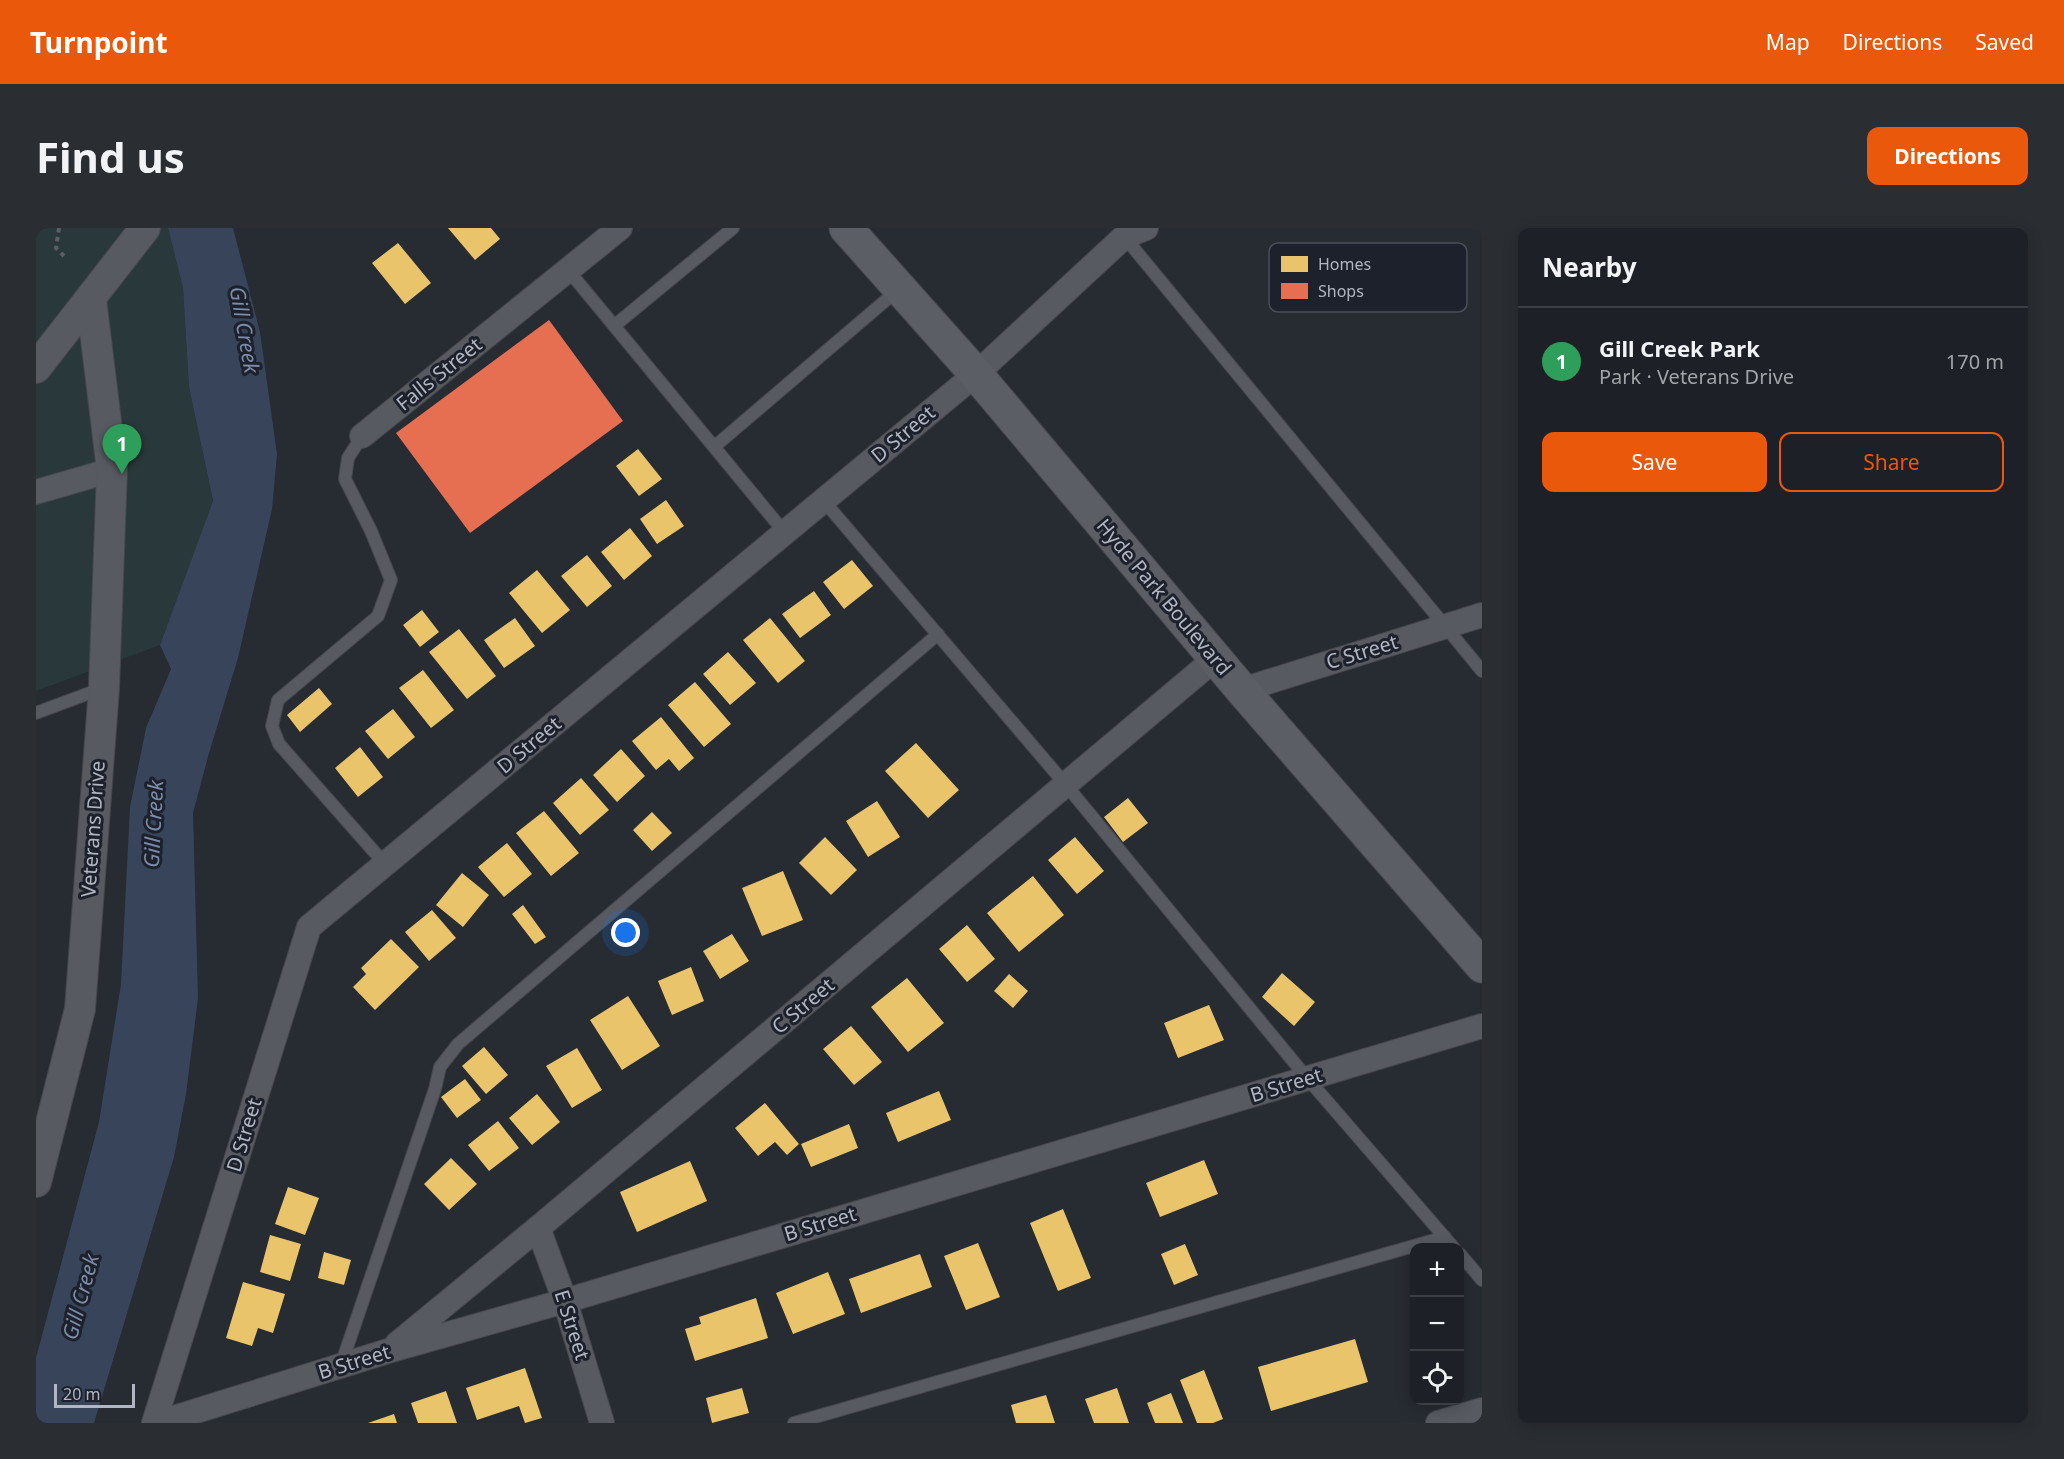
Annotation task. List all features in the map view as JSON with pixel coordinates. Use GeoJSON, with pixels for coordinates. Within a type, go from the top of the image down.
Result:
{"type":"FeatureCollection","features":[{"type":"Feature","properties":{"kind":"main road","name":"Hyde Park Boulevard"},"geometry":{"type":"LineString","coordinates":[[846,228],[976,374],[1242,690],[1482,966]]}},
{"type":"Feature","properties":{"kind":"street"},"geometry":{"type":"LineString","coordinates":[[36,368],[145,228]]}},
{"type":"Feature","properties":{"kind":"street","name":"Falls Street"},"geometry":{"type":"LineString","coordinates":[[362,436],[620,228]]}},
{"type":"Feature","properties":{"kind":"street","name":"D Street"},"geometry":{"type":"LineString","coordinates":[[154,1423],[309,927],[976,374],[1129,231]]}},
{"type":"Feature","properties":{"kind":"street","name":"Veterans Drive"},"geometry":{"type":"LineString","coordinates":[[36,1182],[80,1009],[104,688],[112,470],[91,299]]}},
{"type":"Feature","properties":{"kind":"street"},"geometry":{"type":"LineString","coordinates":[[36,492],[112,470]]}},
{"type":"Feature","properties":{"kind":"street","name":"C Street"},"geometry":{"type":"LineString","coordinates":[[1242,690],[1482,615]]}},
{"type":"Feature","properties":{"kind":"street","name":"C Street"},"geometry":{"type":"LineString","coordinates":[[388,1351],[538,1228],[1216,658]]}},
{"type":"Feature","properties":{"kind":"street","name":"B Street"},"geometry":{"type":"LineString","coordinates":[[158,1423],[388,1351],[565,1301],[1482,1026]]}},
{"type":"Feature","properties":{"kind":"street","name":"E Street"},"geometry":{"type":"LineString","coordinates":[[538,1228],[565,1301],[602,1423]]}},
{"type":"Feature","properties":{"kind":"street"},"geometry":{"type":"LineString","coordinates":[[1438,1423],[1482,1410]]}},
{"type":"Feature","properties":{"kind":"lane"},"geometry":{"type":"LineString","coordinates":[[615,326],[733,228]]}},
{"type":"Feature","properties":{"kind":"lane"},"geometry":{"type":"LineString","coordinates":[[1129,231],[1482,671]]}},
{"type":"Feature","properties":{"kind":"lane"},"geometry":{"type":"LineString","coordinates":[[568,270],[785,533]]}},
{"type":"Feature","properties":{"kind":"lane"},"geometry":{"type":"LineString","coordinates":[[714,447],[900,289]]}},
{"type":"Feature","properties":{"kind":"lane","name":"Falls Street"},"geometry":{"type":"LineString","coordinates":[[362,436],[348,458],[345,479],[391,580],[378,616],[278,700],[272,726],[279,744],[385,864]]}},
{"type":"Feature","properties":{"kind":"lane"},"geometry":{"type":"LineString","coordinates":[[823,500],[1066,785],[1308,1078],[1450,1243]]}},
{"type":"Feature","properties":{"kind":"lane"},"geometry":{"type":"LineString","coordinates":[[340,1366],[435,1089],[440,1067],[458,1044],[938,634]]}},
{"type":"Feature","properties":{"kind":"lane"},"geometry":{"type":"LineString","coordinates":[[36,713],[104,688]]}},
{"type":"Feature","properties":{"kind":"lane"},"geometry":{"type":"LineString","coordinates":[[794,1423],[1445,1237]]}},
{"type":"Feature","properties":{"kind":"lane"},"geometry":{"type":"LineString","coordinates":[[1464,1259],[1482,1280]]}},
{"type":"Feature","properties":{"kind":"path"},"geometry":{"type":"LineString","coordinates":[[59,228],[56,248],[64,256]]}},
{"type":"Feature","properties":{"kind":"shaded area"},"geometry":{"type":"Polygon","coordinates":[[[36,228],[168,228],[183,288],[189,387],[213,502],[160,645],[36,691],[36,228]]]}},
{"type":"Feature","properties":{"kind":"water","name":"Gill Creek"},"geometry":{"type":"Polygon","coordinates":[[[168,228],[233,228],[260,332],[277,454],[272,509],[238,658],[193,813],[198,998],[186,1094],[174,1157],[94,1423],[36,1423],[36,1358],[99,1122],[121,984],[130,807],[146,728],[171,669],[160,645],[213,501],[189,387],[183,288],[168,228]]]}},
{"type":"Feature","properties":{"kind":"building: Homes"},"geometry":{"type":"Polygon","coordinates":[[[448,228],[491,228],[500,239],[475,260],[448,228]]]}},
{"type":"Feature","properties":{"kind":"building: Homes"},"geometry":{"type":"Polygon","coordinates":[[[398,243],[431,283],[405,304],[372,263],[398,243]]]}},
{"type":"Feature","properties":{"kind":"building: Homes"},"geometry":{"type":"Polygon","coordinates":[[[638,449],[662,479],[639,496],[616,466],[638,449]]]}},
{"type":"Feature","properties":{"kind":"building: Homes"},"geometry":{"type":"Polygon","coordinates":[[[666,500],[684,526],[657,544],[640,519],[666,500]]]}},
{"type":"Feature","properties":{"kind":"building: Homes"},"geometry":{"type":"Polygon","coordinates":[[[630,528],[652,556],[624,580],[601,552],[630,528]]]}},
{"type":"Feature","properties":{"kind":"building: Homes"},"geometry":{"type":"Polygon","coordinates":[[[587,555],[612,586],[587,607],[561,576],[587,555]]]}},
{"type":"Feature","properties":{"kind":"building: Homes"},"geometry":{"type":"Polygon","coordinates":[[[852,560],[873,586],[844,609],[823,582],[852,560]]]}},
{"type":"Feature","properties":{"kind":"building: Homes"},"geometry":{"type":"Polygon","coordinates":[[[537,570],[570,610],[542,633],[509,593],[537,570]]]}},
{"type":"Feature","properties":{"kind":"building: Homes"},"geometry":{"type":"Polygon","coordinates":[[[814,591],[831,615],[800,638],[782,614],[814,591]]]}},
{"type":"Feature","properties":{"kind":"building: Homes"},"geometry":{"type":"Polygon","coordinates":[[[422,610],[439,632],[420,647],[403,625],[422,610]]]}},
{"type":"Feature","properties":{"kind":"building: Homes"},"geometry":{"type":"Polygon","coordinates":[[[515,618],[535,646],[504,668],[484,640],[515,618]]]}},
{"type":"Feature","properties":{"kind":"building: Homes"},"geometry":{"type":"Polygon","coordinates":[[[770,618],[805,661],[778,683],[743,640],[770,618]]]}},
{"type":"Feature","properties":{"kind":"building: Homes"},"geometry":{"type":"Polygon","coordinates":[[[459,629],[496,676],[467,699],[429,652],[459,629]]]}},
{"type":"Feature","properties":{"kind":"building: Homes"},"geometry":{"type":"Polygon","coordinates":[[[728,652],[756,683],[730,705],[703,674],[728,652]]]}},
{"type":"Feature","properties":{"kind":"building: Homes"},"geometry":{"type":"Polygon","coordinates":[[[423,670],[454,710],[431,728],[399,688],[423,670]]]}},
{"type":"Feature","properties":{"kind":"building: Homes"},"geometry":{"type":"Polygon","coordinates":[[[695,682],[731,724],[704,747],[668,705],[695,682]]]}},
{"type":"Feature","properties":{"kind":"building: Homes"},"geometry":{"type":"Polygon","coordinates":[[[319,688],[332,704],[300,732],[287,715],[319,688]]]}},
{"type":"Feature","properties":{"kind":"building: Homes"},"geometry":{"type":"Polygon","coordinates":[[[393,709],[415,737],[388,759],[365,731],[393,709]]]}},
{"type":"Feature","properties":{"kind":"building: Homes"},"geometry":{"type":"Polygon","coordinates":[[[661,717],[694,758],[679,771],[669,759],[656,770],[632,741],[661,717]]]}},
{"type":"Feature","properties":{"kind":"building: Homes"},"geometry":{"type":"Polygon","coordinates":[[[916,743],[959,790],[928,818],[885,771],[916,743]]]}},
{"type":"Feature","properties":{"kind":"building: Homes"},"geometry":{"type":"Polygon","coordinates":[[[360,747],[383,777],[358,797],[335,768],[360,747]]]}},
{"type":"Feature","properties":{"kind":"building: Homes"},"geometry":{"type":"Polygon","coordinates":[[[621,749],[645,776],[617,802],[593,775],[621,749]]]}},
{"type":"Feature","properties":{"kind":"building: Homes"},"geometry":{"type":"Polygon","coordinates":[[[581,778],[609,810],[580,835],[553,803],[581,778]]]}},
{"type":"Feature","properties":{"kind":"building: Homes"},"geometry":{"type":"Polygon","coordinates":[[[1128,798],[1148,823],[1123,842],[1104,817],[1128,798]]]}},
{"type":"Feature","properties":{"kind":"building: Homes"},"geometry":{"type":"Polygon","coordinates":[[[877,801],[900,837],[868,857],[846,821],[877,801]]]}},
{"type":"Feature","properties":{"kind":"building: Homes"},"geometry":{"type":"Polygon","coordinates":[[[544,811],[579,853],[551,876],[516,833],[544,811]]]}},
{"type":"Feature","properties":{"kind":"building: Homes"},"geometry":{"type":"Polygon","coordinates":[[[652,812],[672,833],[652,851],[633,830],[652,812]]]}},
{"type":"Feature","properties":{"kind":"building: Homes"},"geometry":{"type":"Polygon","coordinates":[[[825,837],[857,870],[831,895],[799,863],[825,837]]]}},
{"type":"Feature","properties":{"kind":"building: Homes"},"geometry":{"type":"Polygon","coordinates":[[[1075,837],[1104,871],[1077,894],[1048,860],[1075,837]]]}},
{"type":"Feature","properties":{"kind":"building: Homes"},"geometry":{"type":"Polygon","coordinates":[[[507,843],[532,874],[504,897],[478,867],[507,843]]]}},
{"type":"Feature","properties":{"kind":"building: Homes"},"geometry":{"type":"Polygon","coordinates":[[[783,871],[803,920],[762,936],[742,888],[783,871]]]}},
{"type":"Feature","properties":{"kind":"building: Homes"},"geometry":{"type":"Polygon","coordinates":[[[462,873],[489,895],[463,927],[436,905],[462,873]]]}},
{"type":"Feature","properties":{"kind":"building: Homes"},"geometry":{"type":"Polygon","coordinates":[[[1033,876],[1064,915],[1019,952],[987,913],[1033,876]]]}},
{"type":"Feature","properties":{"kind":"building: Homes"},"geometry":{"type":"Polygon","coordinates":[[[523,905],[546,937],[535,944],[512,914],[523,905]]]}},
{"type":"Feature","properties":{"kind":"building: Homes"},"geometry":{"type":"Polygon","coordinates":[[[432,910],[456,938],[429,961],[405,932],[432,910]]]}},
{"type":"Feature","properties":{"kind":"building: Homes"},"geometry":{"type":"Polygon","coordinates":[[[967,925],[995,959],[967,982],[939,949],[967,925]]]}},
{"type":"Feature","properties":{"kind":"building: Homes"},"geometry":{"type":"Polygon","coordinates":[[[732,934],[749,961],[720,979],[703,951],[732,934]]]}},
{"type":"Feature","properties":{"kind":"building: Homes"},"geometry":{"type":"Polygon","coordinates":[[[391,939],[419,967],[375,1010],[353,987],[366,974],[361,968],[391,939]]]}},
{"type":"Feature","properties":{"kind":"building: Homes"},"geometry":{"type":"Polygon","coordinates":[[[691,967],[704,1001],[672,1015],[658,981],[691,967]]]}},
{"type":"Feature","properties":{"kind":"building: Homes"},"geometry":{"type":"Polygon","coordinates":[[[1282,973],[1315,1002],[1294,1026],[1262,997],[1282,973]]]}},
{"type":"Feature","properties":{"kind":"building: Homes"},"geometry":{"type":"Polygon","coordinates":[[[1009,974],[1028,991],[1013,1008],[994,991],[1009,974]]]}},
{"type":"Feature","properties":{"kind":"building: Homes"},"geometry":{"type":"Polygon","coordinates":[[[907,978],[944,1023],[908,1052],[871,1007],[907,978]]]}},
{"type":"Feature","properties":{"kind":"building: Homes"},"geometry":{"type":"Polygon","coordinates":[[[628,996],[660,1046],[622,1070],[590,1020],[628,996]]]}},
{"type":"Feature","properties":{"kind":"building: Homes"},"geometry":{"type":"Polygon","coordinates":[[[1209,1005],[1224,1040],[1178,1058],[1164,1023],[1209,1005]]]}},
{"type":"Feature","properties":{"kind":"building: Homes"},"geometry":{"type":"Polygon","coordinates":[[[851,1026],[882,1062],[854,1085],[823,1049],[851,1026]]]}},
{"type":"Feature","properties":{"kind":"building: Homes"},"geometry":{"type":"Polygon","coordinates":[[[484,1047],[508,1075],[486,1094],[462,1066],[484,1047]]]}},
{"type":"Feature","properties":{"kind":"building: Homes"},"geometry":{"type":"Polygon","coordinates":[[[577,1048],[602,1090],[572,1108],[546,1066],[577,1048]]]}},
{"type":"Feature","properties":{"kind":"building: Homes"},"geometry":{"type":"Polygon","coordinates":[[[465,1079],[481,1100],[457,1118],[441,1097],[465,1079]]]}},
{"type":"Feature","properties":{"kind":"building: Homes"},"geometry":{"type":"Polygon","coordinates":[[[939,1091],[951,1120],[898,1142],[886,1113],[939,1091]]]}},
{"type":"Feature","properties":{"kind":"building: Homes"},"geometry":{"type":"Polygon","coordinates":[[[537,1094],[560,1122],[532,1145],[509,1118],[537,1094]]]}},
{"type":"Feature","properties":{"kind":"building: Homes"},"geometry":{"type":"Polygon","coordinates":[[[765,1103],[799,1144],[787,1155],[775,1142],[758,1156],[735,1128],[765,1103]]]}},
{"type":"Feature","properties":{"kind":"building: Homes"},"geometry":{"type":"Polygon","coordinates":[[[498,1121],[519,1148],[489,1171],[468,1145],[498,1121]]]}},
{"type":"Feature","properties":{"kind":"building: Homes"},"geometry":{"type":"Polygon","coordinates":[[[849,1124],[858,1148],[811,1167],[801,1144],[849,1124]]]}},
{"type":"Feature","properties":{"kind":"building: Homes"},"geometry":{"type":"Polygon","coordinates":[[[451,1158],[477,1184],[449,1210],[424,1184],[451,1158]]]}},
{"type":"Feature","properties":{"kind":"building: Homes"},"geometry":{"type":"Polygon","coordinates":[[[1204,1160],[1218,1194],[1160,1217],[1146,1183],[1204,1160]]]}},
{"type":"Feature","properties":{"kind":"building: Homes"},"geometry":{"type":"Polygon","coordinates":[[[690,1161],[707,1201],[637,1232],[620,1192],[690,1161]]]}},
{"type":"Feature","properties":{"kind":"building: Homes"},"geometry":{"type":"Polygon","coordinates":[[[288,1187],[319,1198],[305,1235],[275,1224],[288,1187]]]}},
{"type":"Feature","properties":{"kind":"building: Homes"},"geometry":{"type":"Polygon","coordinates":[[[1063,1209],[1091,1278],[1058,1291],[1030,1223],[1063,1209]]]}},
{"type":"Feature","properties":{"kind":"building: Homes"},"geometry":{"type":"Polygon","coordinates":[[[270,1235],[301,1244],[290,1281],[260,1272],[270,1235]]]}},
{"type":"Feature","properties":{"kind":"building: Homes"},"geometry":{"type":"Polygon","coordinates":[[[978,1243],[1000,1297],[966,1310],[944,1256],[978,1243]]]}},
{"type":"Feature","properties":{"kind":"building: Homes"},"geometry":{"type":"Polygon","coordinates":[[[1185,1244],[1198,1275],[1174,1285],[1161,1254],[1185,1244]]]}},
{"type":"Feature","properties":{"kind":"building: Homes"},"geometry":{"type":"Polygon","coordinates":[[[324,1252],[351,1260],[344,1285],[318,1278],[324,1252]]]}},
{"type":"Feature","properties":{"kind":"building: Homes"},"geometry":{"type":"Polygon","coordinates":[[[920,1254],[932,1287],[861,1313],[849,1279],[920,1254]]]}},
{"type":"Feature","properties":{"kind":"building: Homes"},"geometry":{"type":"Polygon","coordinates":[[[828,1272],[845,1314],[793,1334],[776,1293],[828,1272]]]}},
{"type":"Feature","properties":{"kind":"building: Homes"},"geometry":{"type":"Polygon","coordinates":[[[243,1282],[285,1294],[273,1333],[258,1328],[252,1346],[226,1338],[243,1282]]]}},
{"type":"Feature","properties":{"kind":"building: Homes"},"geometry":{"type":"Polygon","coordinates":[[[756,1298],[768,1338],[695,1361],[685,1329],[701,1324],[699,1317],[756,1298]]]}},
{"type":"Feature","properties":{"kind":"building: Homes"},"geometry":{"type":"Polygon","coordinates":[[[1355,1339],[1368,1382],[1271,1411],[1258,1367],[1355,1339]]]}},
{"type":"Feature","properties":{"kind":"building: Homes"},"geometry":{"type":"Polygon","coordinates":[[[525,1368],[542,1418],[525,1423],[519,1406],[477,1420],[466,1388],[525,1368]]]}},
{"type":"Feature","properties":{"kind":"building: Homes"},"geometry":{"type":"Polygon","coordinates":[[[1204,1370],[1223,1419],[1213,1423],[1197,1423],[1180,1380],[1204,1370]]]}},
{"type":"Feature","properties":{"kind":"building: Homes"},"geometry":{"type":"Polygon","coordinates":[[[742,1388],[749,1413],[712,1423],[706,1398],[742,1388]]]}},
{"type":"Feature","properties":{"kind":"building: Homes"},"geometry":{"type":"Polygon","coordinates":[[[1117,1388],[1129,1423],[1094,1423],[1085,1399],[1117,1388]]]}},
{"type":"Feature","properties":{"kind":"building: Homes"},"geometry":{"type":"Polygon","coordinates":[[[446,1391],[457,1423],[418,1423],[411,1403],[446,1391]]]}},
{"type":"Feature","properties":{"kind":"building: Homes"},"geometry":{"type":"Polygon","coordinates":[[[1171,1393],[1183,1423],[1155,1423],[1147,1403],[1171,1393]]]}},
{"type":"Feature","properties":{"kind":"building: Homes"},"geometry":{"type":"Polygon","coordinates":[[[1046,1395],[1055,1423],[1016,1423],[1011,1405],[1046,1395]]]}},
{"type":"Feature","properties":{"kind":"building: Homes"},"geometry":{"type":"Polygon","coordinates":[[[394,1414],[397,1423],[368,1423],[394,1414]]]}},
{"type":"Feature","properties":{"kind":"building: Shops"},"geometry":{"type":"Polygon","coordinates":[[[549,320],[623,421],[470,533],[396,433],[549,320]]]}},
{"type":"Feature","properties":{"kind":"place","name":"Gill Creek Park"},"geometry":{"type":"Point","coordinates":[122,474]}}]}
